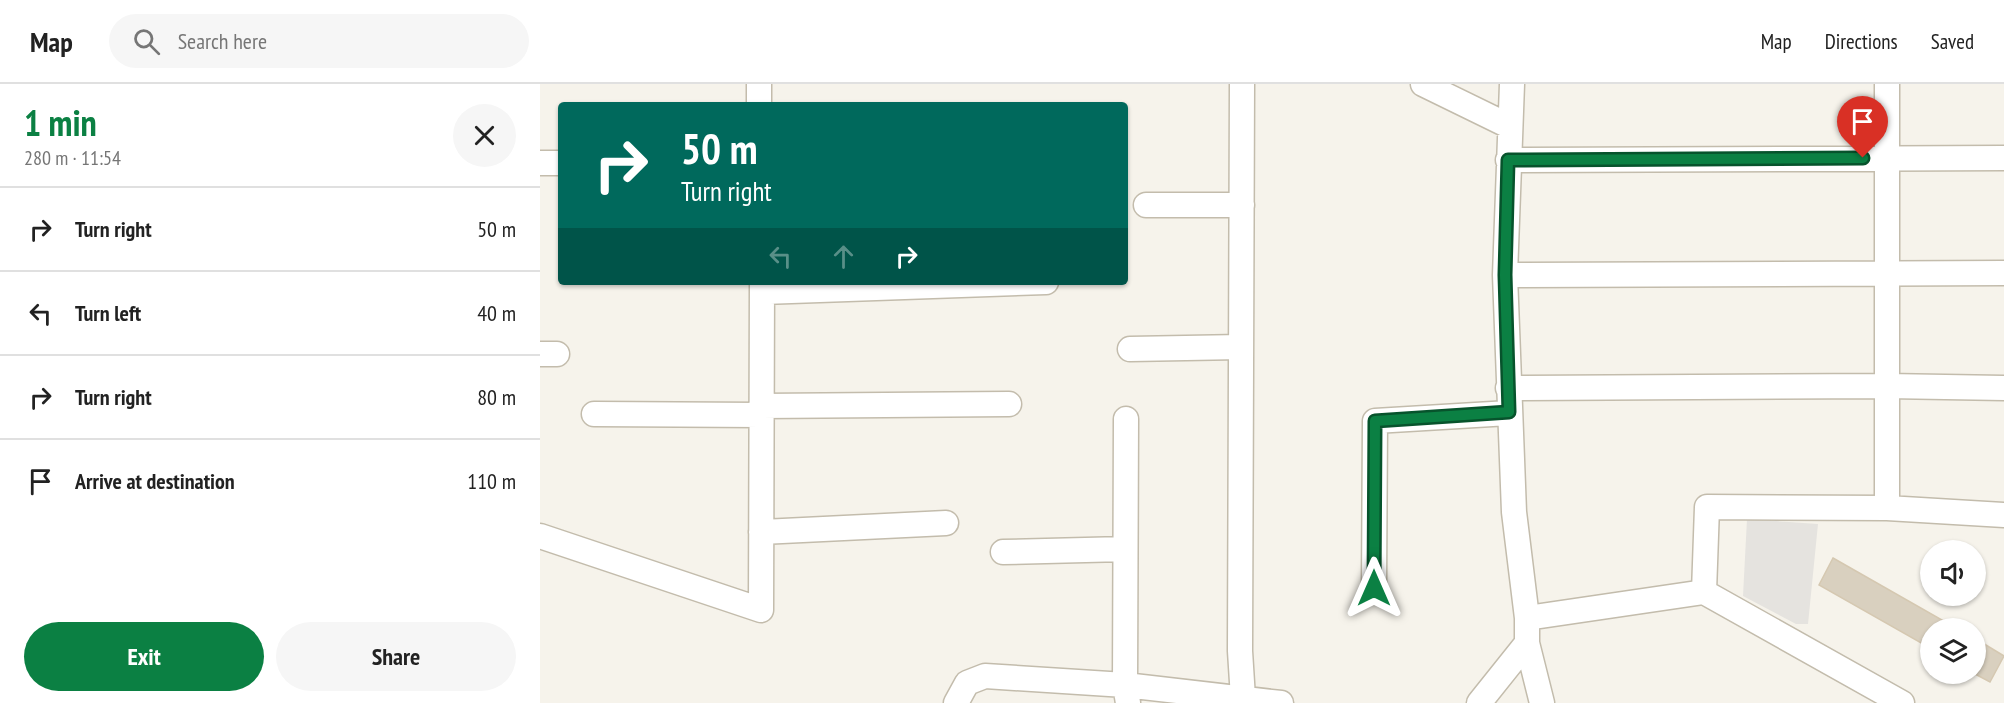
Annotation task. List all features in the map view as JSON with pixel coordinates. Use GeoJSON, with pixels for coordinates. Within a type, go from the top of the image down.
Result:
{"type":"FeatureCollection","features":[{"type":"Feature","properties":{"kind":"street"},"geometry":{"type":"LineString","coordinates":[[759,84],[759,102]]}},
{"type":"Feature","properties":{"kind":"street"},"geometry":{"type":"LineString","coordinates":[[1242,84],[1240,651],[1243,698]]}},
{"type":"Feature","properties":{"kind":"street"},"geometry":{"type":"LineString","coordinates":[[1422,84],[1509,126]]}},
{"type":"Feature","properties":{"kind":"street"},"geometry":{"type":"LineString","coordinates":[[1512,84],[1505,275],[1509,412],[1514,512],[1527,618],[1527,643],[1542,703]]}},
{"type":"Feature","properties":{"kind":"street"},"geometry":{"type":"LineString","coordinates":[[1887,84],[1887,508]]}},
{"type":"Feature","properties":{"kind":"street"},"geometry":{"type":"LineString","coordinates":[[1508,160],[2004,158]]}},
{"type":"Feature","properties":{"kind":"street"},"geometry":{"type":"LineString","coordinates":[[540,163],[558,163]]}},
{"type":"Feature","properties":{"kind":"street"},"geometry":{"type":"LineString","coordinates":[[1146,205],[1242,205]]}},
{"type":"Feature","properties":{"kind":"street"},"geometry":{"type":"LineString","coordinates":[[1505,275],[2004,273]]}},
{"type":"Feature","properties":{"kind":"street"},"geometry":{"type":"LineString","coordinates":[[540,536],[761,610],[762,287],[876,285]]}},
{"type":"Feature","properties":{"kind":"street"},"geometry":{"type":"LineString","coordinates":[[1130,349],[1241,347]]}},
{"type":"Feature","properties":{"kind":"street"},"geometry":{"type":"LineString","coordinates":[[1508,388],[1887,386],[2004,388]]}},
{"type":"Feature","properties":{"kind":"street"},"geometry":{"type":"LineString","coordinates":[[594,414],[1009,404]]}},
{"type":"Feature","properties":{"kind":"street"},"geometry":{"type":"LineString","coordinates":[[1374,588],[1375,421],[1509,412]]}},
{"type":"Feature","properties":{"kind":"street"},"geometry":{"type":"LineString","coordinates":[[1126,419],[1126,694]]}},
{"type":"Feature","properties":{"kind":"street"},"geometry":{"type":"LineString","coordinates":[[1704,592],[1707,507],[1887,508],[2004,515]]}},
{"type":"Feature","properties":{"kind":"street"},"geometry":{"type":"LineString","coordinates":[[761,532],[946,523]]}},
{"type":"Feature","properties":{"kind":"street"},"geometry":{"type":"LineString","coordinates":[[1003,552],[1125,549]]}},
{"type":"Feature","properties":{"kind":"street"},"geometry":{"type":"LineString","coordinates":[[1527,618],[1704,592],[1902,703]]}},
{"type":"Feature","properties":{"kind":"street"},"geometry":{"type":"LineString","coordinates":[[1479,703],[1527,643]]}},
{"type":"Feature","properties":{"kind":"street"},"geometry":{"type":"LineString","coordinates":[[956,703],[967,683],[985,676],[1126,694],[1243,698],[1281,703]]}},
{"type":"Feature","properties":{"kind":"shaded area"},"geometry":{"type":"Polygon","coordinates":[[[1747,519],[1818,524],[1808,624],[1796,624],[1743,596],[1747,519]]]}},
{"type":"Feature","properties":{"kind":"building"},"geometry":{"type":"Polygon","coordinates":[[[1833,558],[1938,618],[1920,618],[1920,642],[1819,585],[1833,558]]]}},
{"type":"Feature","properties":{"kind":"building"},"geometry":{"type":"Polygon","coordinates":[[[1986,645],[2004,656],[1990,682],[1986,680],[1986,645]]]}},
{"type":"Feature","properties":{"kind":"route"},"geometry":{"type":"LineString","coordinates":[[1374,588],[1375,421],[1509,412],[1505,275],[1508,160],[1863,158]]}}]}
